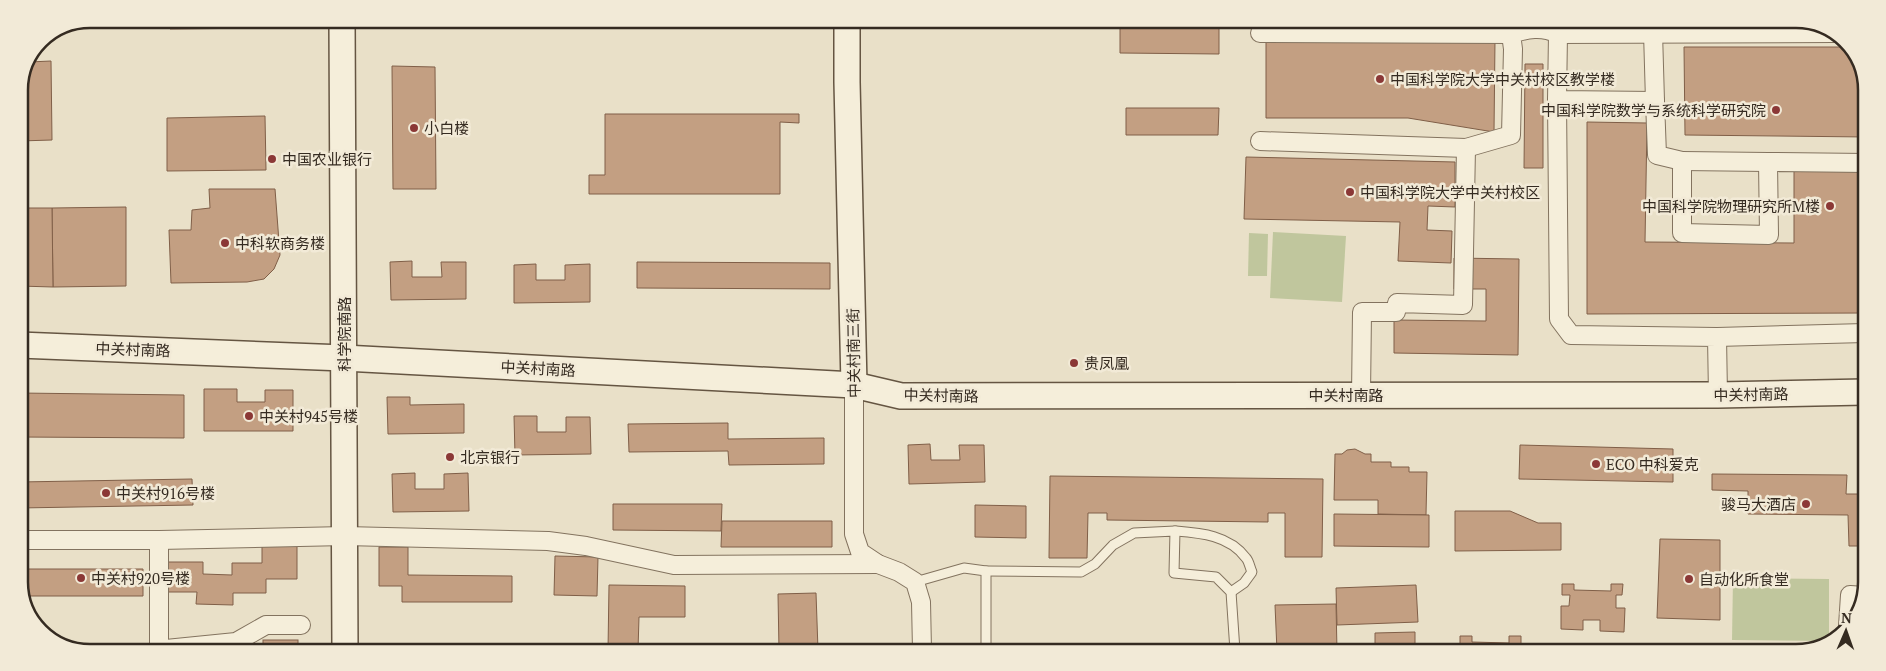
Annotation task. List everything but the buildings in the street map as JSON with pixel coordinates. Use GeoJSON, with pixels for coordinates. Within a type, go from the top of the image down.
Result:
{"type":"FeatureCollection","features":[{"type":"Feature","properties":{"kind":"street","name":"科学院南路"},"geometry":{"type":"LineString","coordinates":[[342,28],[345,644]]}},
{"type":"Feature","properties":{"kind":"street","name":"中关村南三街"},"geometry":{"type":"LineString","coordinates":[[847,28],[854,385],[854,534],[860,552],[878,564],[899,572],[915,582]]}},
{"type":"Feature","properties":{"kind":"street"},"geometry":{"type":"LineString","coordinates":[[1260,141],[1466,148],[1511,135],[1513,49],[1520,28]]}},
{"type":"Feature","properties":{"kind":"street"},"geometry":{"type":"LineString","coordinates":[[1260,33],[1520,28],[1545,29],[1558,34],[1653,32],[1821,33]]}},
{"type":"Feature","properties":{"kind":"street"},"geometry":{"type":"LineString","coordinates":[[1653,32],[1657,155],[1682,161],[1858,163]]}},
{"type":"Feature","properties":{"kind":"street"},"geometry":{"type":"LineString","coordinates":[[1558,34],[1559,319],[1571,335],[1717,337],[1858,333]]}},
{"type":"Feature","properties":{"kind":"street"},"geometry":{"type":"LineString","coordinates":[[1557,100],[1655,101]]}},
{"type":"Feature","properties":{"kind":"street"},"geometry":{"type":"LineString","coordinates":[[1361,395],[1362,312],[1396,312],[1396,303],[1463,305],[1466,148]]}},
{"type":"Feature","properties":{"kind":"street"},"geometry":{"type":"LineString","coordinates":[[1682,161],[1682,233],[1769,235],[1768,162]]}},
{"type":"Feature","properties":{"kind":"street"},"geometry":{"type":"LineString","coordinates":[[1717,337],[1718,395]]}},
{"type":"Feature","properties":{"kind":"street","name":"中关村南路"},"geometry":{"type":"LineString","coordinates":[[28,345],[344,358],[854,385],[901,396],[1718,395],[1858,392]]}},
{"type":"Feature","properties":{"kind":"street"},"geometry":{"type":"LineString","coordinates":[[28,540],[159,540],[345,536],[548,541],[586,546],[674,565],[878,564]]}},
{"type":"Feature","properties":{"kind":"street"},"geometry":{"type":"LineString","coordinates":[[159,540],[159,644]]}},
{"type":"Feature","properties":{"kind":"street"},"geometry":{"type":"LineString","coordinates":[[915,582],[921,602],[922,644]]}},
{"type":"Feature","properties":{"kind":"street"},"geometry":{"type":"LineString","coordinates":[[1849,606],[1850,595],[1857,595]]}},
{"type":"Feature","properties":{"kind":"street"},"geometry":{"type":"LineString","coordinates":[[216,644],[236,642],[266,625],[300,626]]}},
{"type":"Feature","properties":{"kind":"lane"},"geometry":{"type":"LineString","coordinates":[[1175,531],[1174,573],[1216,577],[1231,592],[1235,644]]}},
{"type":"Feature","properties":{"kind":"lane"},"geometry":{"type":"LineString","coordinates":[[915,582],[964,568],[986,572],[1081,572],[1095,564],[1113,545],[1134,533],[1175,531],[1205,534],[1229,543],[1246,558],[1252,572],[1244,582],[1231,592]]}},
{"type":"Feature","properties":{"kind":"lane"},"geometry":{"type":"LineString","coordinates":[[986,572],[986,644]]}},
{"type":"Feature","properties":{"kind":"green space"},"geometry":{"type":"Polygon","coordinates":[[[1273,232],[1346,236],[1342,302],[1270,298],[1273,232]]]}},
{"type":"Feature","properties":{"kind":"green space"},"geometry":{"type":"Polygon","coordinates":[[[1249,233],[1268,234],[1267,276],[1248,276],[1249,233]]]}},
{"type":"Feature","properties":{"kind":"green space"},"geometry":{"type":"Polygon","coordinates":[[[1733,578],[1829,579],[1829,606],[1821,606],[1821,638],[1814,641],[1732,640],[1733,578]]]}},
{"type":"Feature","properties":{"kind":"place","name":"中国科学院大学中关村校区教学楼"},"geometry":{"type":"Point","coordinates":[1380,79]}},
{"type":"Feature","properties":{"kind":"place","name":"中国科学院数学与系统科学研究院"},"geometry":{"type":"Point","coordinates":[1776,110]}},
{"type":"Feature","properties":{"kind":"place","name":"小白楼"},"geometry":{"type":"Point","coordinates":[414,128]}},
{"type":"Feature","properties":{"kind":"place","name":"中国农业银行"},"geometry":{"type":"Point","coordinates":[272,159]}},
{"type":"Feature","properties":{"kind":"place","name":"中国科学院大学中关村校区"},"geometry":{"type":"Point","coordinates":[1350,192]}},
{"type":"Feature","properties":{"kind":"place","name":"中国科学院物理研究所M楼"},"geometry":{"type":"Point","coordinates":[1830,206]}},
{"type":"Feature","properties":{"kind":"place","name":"中科软商务楼"},"geometry":{"type":"Point","coordinates":[225,243]}},
{"type":"Feature","properties":{"kind":"place","name":"贵凤凰"},"geometry":{"type":"Point","coordinates":[1074,363]}},
{"type":"Feature","properties":{"kind":"place","name":"中关村945号楼"},"geometry":{"type":"Point","coordinates":[249,416]}},
{"type":"Feature","properties":{"kind":"place","name":"北京银行"},"geometry":{"type":"Point","coordinates":[450,457]}},
{"type":"Feature","properties":{"kind":"place","name":"ECO 中科爱克"},"geometry":{"type":"Point","coordinates":[1596,464]}},
{"type":"Feature","properties":{"kind":"place","name":"中关村916号楼"},"geometry":{"type":"Point","coordinates":[106,493]}},
{"type":"Feature","properties":{"kind":"place","name":"骏马大酒店"},"geometry":{"type":"Point","coordinates":[1806,504]}},
{"type":"Feature","properties":{"kind":"place","name":"中关村920号楼"},"geometry":{"type":"Point","coordinates":[81,578]}},
{"type":"Feature","properties":{"kind":"place","name":"自动化所食堂"},"geometry":{"type":"Point","coordinates":[1689,579]}}]}
